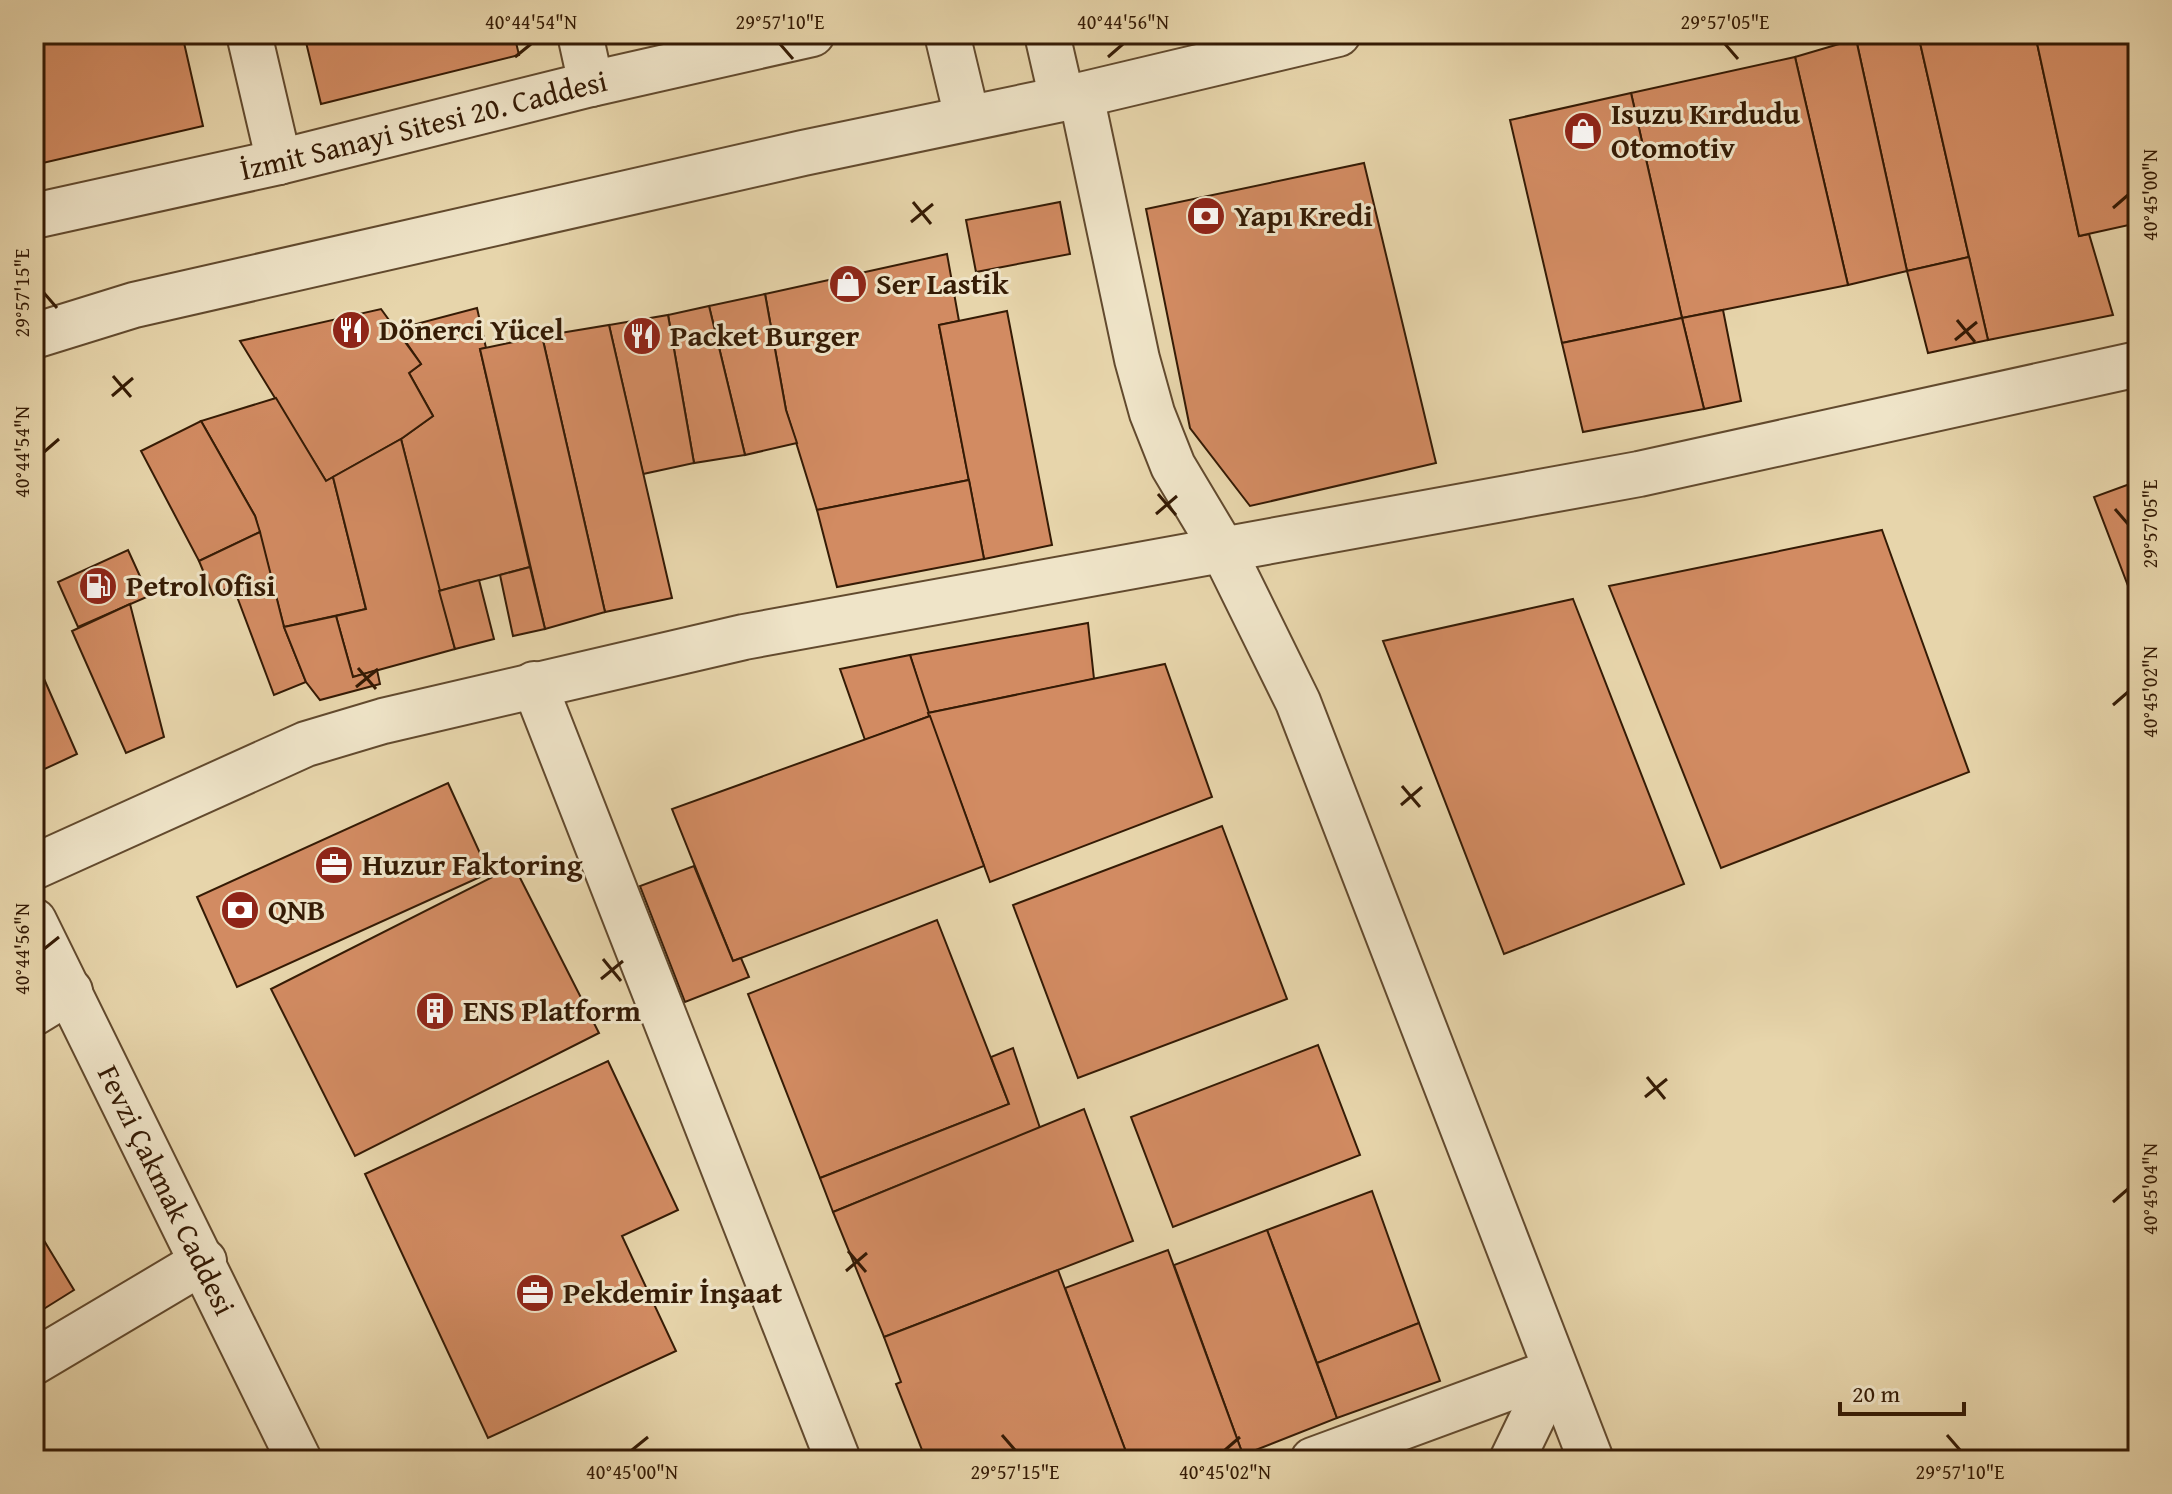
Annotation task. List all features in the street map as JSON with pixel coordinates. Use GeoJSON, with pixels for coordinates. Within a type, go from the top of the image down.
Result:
{"type":"FeatureCollection","features":[{"type":"Feature","properties":{"kind":"street"},"geometry":{"type":"LineString","coordinates":[[249,34],[279,162]]}},
{"type":"Feature","properties":{"kind":"street"},"geometry":{"type":"LineString","coordinates":[[580,34],[591,84]]}},
{"type":"Feature","properties":{"kind":"street","name":"İzmit Sanayi Sitesi 20. Caddesi"},"geometry":{"type":"LineString","coordinates":[[34,216],[279,162],[591,84],[812,34]]}},
{"type":"Feature","properties":{"kind":"street"},"geometry":{"type":"LineString","coordinates":[[947,34],[967,117]]}},
{"type":"Feature","properties":{"kind":"street"},"geometry":{"type":"LineString","coordinates":[[1047,34],[1072,97],[1152,413],[1173,466],[1222,548],[1298,702],[1591,1460]]}},
{"type":"Feature","properties":{"kind":"street"},"geometry":{"type":"LineString","coordinates":[[34,336],[165,297],[967,117],[1072,97],[1338,34]]}},
{"type":"Feature","properties":{"kind":"street"},"geometry":{"type":"LineString","coordinates":[[34,867],[170,803],[316,740],[534,684],[744,637],[1639,474],[2138,364]]}},
{"type":"Feature","properties":{"kind":"street"},"geometry":{"type":"LineString","coordinates":[[534,684],[838,1460]]}},
{"type":"Feature","properties":{"kind":"street","name":"Fevzi Çakmak Caddesi"},"geometry":{"type":"LineString","coordinates":[[34,921],[52,1002],[204,1261],[299,1460]]}},
{"type":"Feature","properties":{"kind":"street"},"geometry":{"type":"LineString","coordinates":[[34,1362],[204,1261]]}},
{"type":"Feature","properties":{"kind":"street"},"geometry":{"type":"LineString","coordinates":[[1313,1460],[1555,1371]]}},
{"type":"Feature","properties":{"kind":"street"},"geometry":{"type":"LineString","coordinates":[[1512,1460],[1555,1371]]}},
{"type":"Feature","properties":{"kind":"building"},"geometry":{"type":"Polygon","coordinates":[[[34,34],[182,34],[203,126],[34,165],[34,34]]]}},
{"type":"Feature","properties":{"kind":"building"},"geometry":{"type":"Polygon","coordinates":[[[304,34],[514,34],[519,55],[321,104],[304,34]]]}},
{"type":"Feature","properties":{"kind":"building"},"geometry":{"type":"Polygon","coordinates":[[[1881,34],[1918,34],[1969,257],[1907,271],[1856,39],[1881,34]]]}},
{"type":"Feature","properties":{"kind":"building"},"geometry":{"type":"Polygon","coordinates":[[[1918,34],[2035,34],[2079,236],[2089,234],[2113,315],[1988,340],[1918,34]]]}},
{"type":"Feature","properties":{"kind":"building"},"geometry":{"type":"Polygon","coordinates":[[[2035,34],[2138,34],[2138,223],[2079,236],[2035,34]]]}},
{"type":"Feature","properties":{"kind":"building"},"geometry":{"type":"Polygon","coordinates":[[[1856,39],[1907,271],[1848,285],[1795,57],[1856,39]]]}},
{"type":"Feature","properties":{"kind":"building"},"geometry":{"type":"Polygon","coordinates":[[[1795,57],[1848,285],[1682,318],[1631,93],[1795,57]]]}},
{"type":"Feature","properties":{"kind":"building"},"geometry":{"type":"Polygon","coordinates":[[[1631,93],[1682,318],[1562,343],[1510,120],[1631,93]]]}},
{"type":"Feature","properties":{"kind":"building"},"geometry":{"type":"Polygon","coordinates":[[[1364,163],[1436,463],[1250,506],[1190,428],[1146,209],[1364,163]]]}},
{"type":"Feature","properties":{"kind":"building"},"geometry":{"type":"Polygon","coordinates":[[[1060,202],[1070,254],[976,272],[966,220],[1060,202]]]}},
{"type":"Feature","properties":{"kind":"building"},"geometry":{"type":"Polygon","coordinates":[[[947,254],[959,321],[939,325],[969,480],[817,510],[786,410],[765,294],[947,254]]]}},
{"type":"Feature","properties":{"kind":"building"},"geometry":{"type":"Polygon","coordinates":[[[1969,257],[1988,340],[1928,353],[1907,271],[1969,257]]]}},
{"type":"Feature","properties":{"kind":"building"},"geometry":{"type":"Polygon","coordinates":[[[765,294],[786,410],[797,443],[745,455],[709,306],[765,294]]]}},
{"type":"Feature","properties":{"kind":"building"},"geometry":{"type":"Polygon","coordinates":[[[709,306],[745,455],[694,463],[668,315],[709,306]]]}},
{"type":"Feature","properties":{"kind":"building"},"geometry":{"type":"Polygon","coordinates":[[[477,308],[486,348],[480,349],[530,567],[439,591],[401,439],[433,416],[409,373],[421,364],[397,329],[477,308]]]}},
{"type":"Feature","properties":{"kind":"building"},"geometry":{"type":"Polygon","coordinates":[[[381,309],[421,364],[409,373],[433,416],[401,439],[326,481],[240,341],[381,309]]]}},
{"type":"Feature","properties":{"kind":"building"},"geometry":{"type":"Polygon","coordinates":[[[1723,310],[1741,401],[1704,409],[1682,318],[1723,310]]]}},
{"type":"Feature","properties":{"kind":"building"},"geometry":{"type":"Polygon","coordinates":[[[1007,311],[1052,545],[984,559],[939,325],[1007,311]]]}},
{"type":"Feature","properties":{"kind":"building"},"geometry":{"type":"Polygon","coordinates":[[[668,315],[694,463],[643,474],[609,325],[668,315]]]}},
{"type":"Feature","properties":{"kind":"building"},"geometry":{"type":"Polygon","coordinates":[[[1682,318],[1704,409],[1583,432],[1562,343],[1682,318]]]}},
{"type":"Feature","properties":{"kind":"building"},"geometry":{"type":"Polygon","coordinates":[[[609,325],[672,598],[605,612],[542,336],[609,325]]]}},
{"type":"Feature","properties":{"kind":"building"},"geometry":{"type":"Polygon","coordinates":[[[542,336],[605,612],[545,629],[480,349],[542,336]]]}},
{"type":"Feature","properties":{"kind":"building"},"geometry":{"type":"Polygon","coordinates":[[[276,398],[326,481],[333,477],[366,609],[284,627],[255,516],[201,421],[276,398]]]}},
{"type":"Feature","properties":{"kind":"building"},"geometry":{"type":"Polygon","coordinates":[[[201,421],[255,516],[260,532],[199,561],[141,451],[201,421]]]}},
{"type":"Feature","properties":{"kind":"building"},"geometry":{"type":"Polygon","coordinates":[[[401,439],[455,649],[353,677],[336,616],[366,609],[333,477],[401,439]]]}},
{"type":"Feature","properties":{"kind":"building"},"geometry":{"type":"Polygon","coordinates":[[[969,480],[984,559],[837,587],[817,510],[969,480]]]}},
{"type":"Feature","properties":{"kind":"building"},"geometry":{"type":"Polygon","coordinates":[[[2138,481],[2138,612],[2094,497],[2138,481]]]}},
{"type":"Feature","properties":{"kind":"building"},"geometry":{"type":"Polygon","coordinates":[[[1882,530],[1969,772],[1721,868],[1609,586],[1882,530]]]}},
{"type":"Feature","properties":{"kind":"building"},"geometry":{"type":"Polygon","coordinates":[[[260,532],[284,627],[306,682],[274,695],[233,586],[213,595],[199,561],[260,532]]]}},
{"type":"Feature","properties":{"kind":"building"},"geometry":{"type":"Polygon","coordinates":[[[128,550],[149,596],[78,627],[58,582],[128,550]]]}},
{"type":"Feature","properties":{"kind":"building"},"geometry":{"type":"Polygon","coordinates":[[[530,567],[545,629],[513,636],[500,575],[530,567]]]}},
{"type":"Feature","properties":{"kind":"building"},"geometry":{"type":"Polygon","coordinates":[[[479,580],[494,639],[455,649],[439,591],[479,580]]]}},
{"type":"Feature","properties":{"kind":"building"},"geometry":{"type":"Polygon","coordinates":[[[1573,599],[1684,884],[1504,954],[1383,641],[1573,599]]]}},
{"type":"Feature","properties":{"kind":"building"},"geometry":{"type":"Polygon","coordinates":[[[130,604],[164,737],[126,753],[72,631],[130,604]]]}},
{"type":"Feature","properties":{"kind":"building"},"geometry":{"type":"Polygon","coordinates":[[[336,616],[353,677],[377,670],[380,684],[320,700],[306,682],[284,627],[336,616]]]}},
{"type":"Feature","properties":{"kind":"building"},"geometry":{"type":"Polygon","coordinates":[[[1088,623],[1094,679],[928,713],[910,655],[1088,623]]]}},
{"type":"Feature","properties":{"kind":"building"},"geometry":{"type":"Polygon","coordinates":[[[910,655],[930,716],[865,740],[840,669],[910,655]]]}},
{"type":"Feature","properties":{"kind":"building"},"geometry":{"type":"Polygon","coordinates":[[[34,656],[77,754],[36,773],[34,768],[34,656]]]}},
{"type":"Feature","properties":{"kind":"building"},"geometry":{"type":"Polygon","coordinates":[[[1165,664],[1212,797],[990,882],[928,713],[1165,664]]]}},
{"type":"Feature","properties":{"kind":"building"},"geometry":{"type":"Polygon","coordinates":[[[930,716],[984,866],[733,961],[672,809],[930,716]]]}},
{"type":"Feature","properties":{"kind":"building"},"geometry":{"type":"Polygon","coordinates":[[[448,783],[489,873],[237,987],[197,897],[448,783]]]}},
{"type":"Feature","properties":{"kind":"building"},"geometry":{"type":"Polygon","coordinates":[[[1222,826],[1287,999],[1078,1078],[1013,905],[1222,826]]]}},
{"type":"Feature","properties":{"kind":"building","name":"ENS Platform"},"geometry":{"type":"Polygon","coordinates":[[[514,866],[599,1033],[355,1156],[271,989],[514,866]]]}},
{"type":"Feature","properties":{"kind":"building"},"geometry":{"type":"Polygon","coordinates":[[[694,866],[733,961],[741,958],[749,977],[685,1002],[640,886],[694,866]]]}},
{"type":"Feature","properties":{"kind":"building"},"geometry":{"type":"Polygon","coordinates":[[[937,920],[1009,1104],[820,1178],[748,994],[937,920]]]}},
{"type":"Feature","properties":{"kind":"building"},"geometry":{"type":"Polygon","coordinates":[[[1318,1045],[1360,1155],[1173,1227],[1131,1117],[1318,1045]]]}},
{"type":"Feature","properties":{"kind":"building"},"geometry":{"type":"Polygon","coordinates":[[[1013,1048],[1040,1128],[833,1212],[820,1178],[1009,1104],[991,1057],[1013,1048]]]}},
{"type":"Feature","properties":{"kind":"building","name":"Pekdemir İnşaat"},"geometry":{"type":"Polygon","coordinates":[[[608,1061],[678,1210],[622,1236],[676,1351],[488,1438],[365,1174],[608,1061]]]}},
{"type":"Feature","properties":{"kind":"building"},"geometry":{"type":"Polygon","coordinates":[[[1084,1109],[1133,1241],[884,1337],[833,1212],[1084,1109]]]}},
{"type":"Feature","properties":{"kind":"building"},"geometry":{"type":"Polygon","coordinates":[[[1372,1191],[1419,1323],[1317,1363],[1267,1230],[1372,1191]]]}},
{"type":"Feature","properties":{"kind":"building"},"geometry":{"type":"Polygon","coordinates":[[[34,1224],[74,1290],[34,1315],[34,1224]]]}},
{"type":"Feature","properties":{"kind":"building"},"geometry":{"type":"Polygon","coordinates":[[[1267,1230],[1337,1418],[1243,1455],[1174,1265],[1267,1230]]]}},
{"type":"Feature","properties":{"kind":"building"},"geometry":{"type":"Polygon","coordinates":[[[1168,1250],[1243,1455],[1229,1460],[1129,1460],[1065,1288],[1168,1250]]]}},
{"type":"Feature","properties":{"kind":"building"},"geometry":{"type":"Polygon","coordinates":[[[1058,1270],[1129,1460],[926,1460],[896,1384],[901,1382],[884,1337],[1058,1270]]]}},
{"type":"Feature","properties":{"kind":"building"},"geometry":{"type":"Polygon","coordinates":[[[1419,1323],[1440,1381],[1337,1418],[1317,1363],[1419,1323]]]}},
{"type":"Feature","properties":{"kind":"place","name":"Isuzu Kırdudu Otomotiv"},"geometry":{"type":"Point","coordinates":[1583,131]}},
{"type":"Feature","properties":{"kind":"place","name":"Yapı Kredi"},"geometry":{"type":"Point","coordinates":[1206,216]}},
{"type":"Feature","properties":{"kind":"place","name":"Ser Lastik"},"geometry":{"type":"Point","coordinates":[848,284]}},
{"type":"Feature","properties":{"kind":"place","name":"Dönerci Yücel"},"geometry":{"type":"Point","coordinates":[351,330]}},
{"type":"Feature","properties":{"kind":"place","name":"Packet Burger"},"geometry":{"type":"Point","coordinates":[642,336]}},
{"type":"Feature","properties":{"kind":"place","name":"Petrol Ofisi"},"geometry":{"type":"Point","coordinates":[98,586]}},
{"type":"Feature","properties":{"kind":"place","name":"Huzur Faktoring"},"geometry":{"type":"Point","coordinates":[334,865]}},
{"type":"Feature","properties":{"kind":"place","name":"QNB"},"geometry":{"type":"Point","coordinates":[240,910]}},
{"type":"Feature","properties":{"kind":"place","name":"ENS Platform"},"geometry":{"type":"Point","coordinates":[435,1011]}},
{"type":"Feature","properties":{"kind":"place","name":"Pekdemir İnşaat"},"geometry":{"type":"Point","coordinates":[535,1293]}}]}
